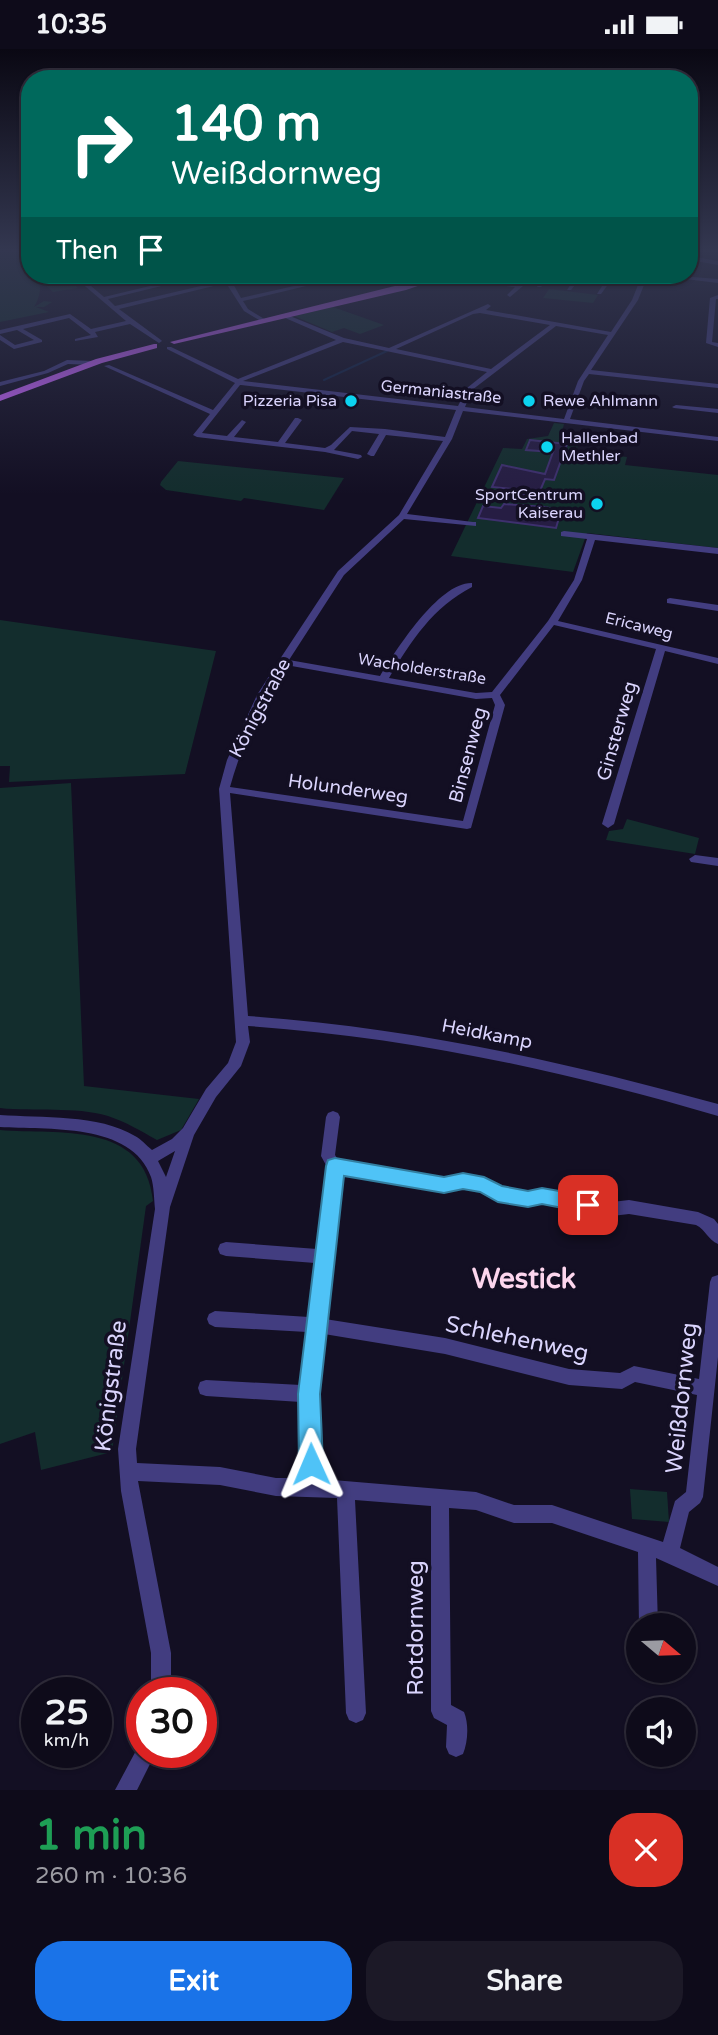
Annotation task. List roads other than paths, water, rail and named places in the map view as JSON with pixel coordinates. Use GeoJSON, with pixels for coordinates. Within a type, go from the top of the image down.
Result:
{"type":"FeatureCollection","features":[{"type":"Feature","properties":{"kind":"main road"},"geometry":{"type":"LineString","coordinates":[[0,398],[93,363],[157,344],[172,345],[221,332]]}},
{"type":"Feature","properties":{"kind":"street"},"geometry":{"type":"LineString","coordinates":[[0,335],[14,347],[40,341],[26,332]]}},
{"type":"Feature","properties":{"kind":"street"},"geometry":{"type":"LineString","coordinates":[[78,341],[96,336],[91,332]]}},
{"type":"Feature","properties":{"kind":"street"},"geometry":{"type":"LineString","coordinates":[[143,332],[157,344]]}},
{"type":"Feature","properties":{"kind":"street"},"geometry":{"type":"LineString","coordinates":[[324,332],[342,340],[491,371]]}},
{"type":"Feature","properties":{"kind":"street"},"geometry":{"type":"LineString","coordinates":[[389,350],[427,332]]}},
{"type":"Feature","properties":{"kind":"street"},"geometry":{"type":"LineString","coordinates":[[462,409],[469,389],[544,332]]}},
{"type":"Feature","properties":{"kind":"street"},"geometry":{"type":"LineString","coordinates":[[567,419],[587,372],[612,334],[601,332]]}},
{"type":"Feature","properties":{"kind":"street"},"geometry":{"type":"LineString","coordinates":[[712,332],[709,343],[718,345]]}},
{"type":"Feature","properties":{"kind":"street"},"geometry":{"type":"LineString","coordinates":[[342,340],[237,382],[197,435],[230,437],[358,457]]}},
{"type":"Feature","properties":{"kind":"street","name":"Germaniastraße"},"geometry":{"type":"LineString","coordinates":[[172,345],[237,382],[718,439]]}},
{"type":"Feature","properties":{"kind":"street"},"geometry":{"type":"LineString","coordinates":[[0,384],[46,372],[67,362],[93,363]]}},
{"type":"Feature","properties":{"kind":"street"},"geometry":{"type":"LineString","coordinates":[[107,366],[214,413]]}},
{"type":"Feature","properties":{"kind":"street"},"geometry":{"type":"LineString","coordinates":[[587,372],[718,386]]}},
{"type":"Feature","properties":{"kind":"street"},"geometry":{"type":"LineString","coordinates":[[676,407],[718,411]]}},
{"type":"Feature","properties":{"kind":"street","name":"Königstraße"},"geometry":{"type":"LineString","coordinates":[[161,1677],[161,1653],[128,1472],[127,1449],[163,1209],[188,1132],[211,1093],[240,1056],[243,1021],[225,776],[248,722],[283,662],[341,573],[402,516],[449,439],[462,409]]}},
{"type":"Feature","properties":{"kind":"street"},"geometry":{"type":"LineString","coordinates":[[280,445],[298,420]]}},
{"type":"Feature","properties":{"kind":"street"},"geometry":{"type":"LineString","coordinates":[[230,437],[242,422]]}},
{"type":"Feature","properties":{"kind":"street"},"geometry":{"type":"LineString","coordinates":[[325,450],[334,447],[349,429],[449,439]]}},
{"type":"Feature","properties":{"kind":"street"},"geometry":{"type":"LineString","coordinates":[[371,454],[385,431]]}},
{"type":"Feature","properties":{"kind":"street"},"geometry":{"type":"LineString","coordinates":[[402,516],[473,524]]}},
{"type":"Feature","properties":{"kind":"street"},"geometry":{"type":"LineString","coordinates":[[564,534],[718,551]]}},
{"type":"Feature","properties":{"kind":"street","name":"Wacholderstraße"},"geometry":{"type":"LineString","coordinates":[[283,662],[476,696],[495,695],[552,622],[578,580],[592,537]]}},
{"type":"Feature","properties":{"kind":"street"},"geometry":{"type":"LineString","coordinates":[[383,680],[401,651],[438,605],[454,591],[469,585]]}},
{"type":"Feature","properties":{"kind":"street"},"geometry":{"type":"LineString","coordinates":[[670,601],[718,608]]}},
{"type":"Feature","properties":{"kind":"street","name":"Ericaweg"},"geometry":{"type":"LineString","coordinates":[[552,622],[718,661]]}},
{"type":"Feature","properties":{"kind":"street","name":"Ginsterweg"},"geometry":{"type":"LineString","coordinates":[[608,824],[661,648]]}},
{"type":"Feature","properties":{"kind":"street","name":"Binsenweg"},"geometry":{"type":"LineString","coordinates":[[467,825],[500,705],[495,695]]}},
{"type":"Feature","properties":{"kind":"street","name":"Holunderweg"},"geometry":{"type":"LineString","coordinates":[[224,789],[467,825]]}},
{"type":"Feature","properties":{"kind":"street"},"geometry":{"type":"LineString","coordinates":[[695,859],[718,862]]}},
{"type":"Feature","properties":{"kind":"street","name":"Heidkamp"},"geometry":{"type":"LineString","coordinates":[[243,1021],[299,1024],[409,1038],[511,1057],[718,1110]]}},
{"type":"Feature","properties":{"kind":"street"},"geometry":{"type":"LineString","coordinates":[[312,1487],[309,1394],[335,1166],[328,1156],[333,1118]]}},
{"type":"Feature","properties":{"kind":"street"},"geometry":{"type":"LineString","coordinates":[[0,1121],[91,1126],[112,1131],[139,1146],[150,1158]]}},
{"type":"Feature","properties":{"kind":"street","name":"Königstraße"},"geometry":{"type":"LineString","coordinates":[[163,1209],[161,1184],[150,1158],[177,1143],[188,1132]]}},
{"type":"Feature","properties":{"kind":"street"},"geometry":{"type":"LineString","coordinates":[[335,1166],[444,1185],[463,1181],[484,1185],[498,1193],[528,1199],[542,1196],[612,1209],[629,1207],[698,1219],[709,1224],[718,1237]]}},
{"type":"Feature","properties":{"kind":"street"},"geometry":{"type":"LineString","coordinates":[[226,1249],[324,1257]]}},
{"type":"Feature","properties":{"kind":"street","name":"Weißdornweg"},"geometry":{"type":"LineString","coordinates":[[669,1553],[681,1507],[694,1497],[718,1282]]}},
{"type":"Feature","properties":{"kind":"street"},"geometry":{"type":"LineString","coordinates":[[215,1319],[317,1325]]}},
{"type":"Feature","properties":{"kind":"street","name":"Schlehenweg"},"geometry":{"type":"LineString","coordinates":[[317,1325],[445,1346],[569,1377],[622,1381],[634,1374],[706,1389]]}},
{"type":"Feature","properties":{"kind":"street"},"geometry":{"type":"LineString","coordinates":[[206,1388],[309,1394]]}},
{"type":"Feature","properties":{"kind":"street"},"geometry":{"type":"LineString","coordinates":[[128,1472],[220,1476],[276,1487],[312,1487],[477,1501],[514,1514],[552,1514],[669,1553],[718,1577]]}},
{"type":"Feature","properties":{"kind":"street"},"geometry":{"type":"LineString","coordinates":[[346,1490],[356,1713]]}},
{"type":"Feature","properties":{"kind":"street","name":"Rotdornweg"},"geometry":{"type":"LineString","coordinates":[[440,1499],[441,1711],[457,1719],[456,1747]]}},
{"type":"Feature","properties":{"kind":"street"},"geometry":{"type":"LineString","coordinates":[[647,1547],[648,1613]]}},
{"type":"Feature","properties":{"kind":"street"},"geometry":{"type":"LineString","coordinates":[[126,1790],[138,1768]]}},
{"type":"Feature","properties":{"kind":"waterway"},"geometry":{"type":"LineString","coordinates":[[324,380],[387,351]]}},
{"type":"Feature","properties":{"kind":"place","name":"Pizzeria Pisa"},"geometry":{"type":"Point","coordinates":[351,401]}},
{"type":"Feature","properties":{"kind":"place","name":"Rewe Ahlmann"},"geometry":{"type":"Point","coordinates":[529,401]}},
{"type":"Feature","properties":{"kind":"place","name":"Hallenbad Methler"},"geometry":{"type":"Point","coordinates":[547,447]}},
{"type":"Feature","properties":{"kind":"place","name":"SportCentrum Kaiserau"},"geometry":{"type":"Point","coordinates":[597,504]}},
{"type":"Feature","properties":{"kind":"district","name":"Westick"},"geometry":{"type":"Point","coordinates":[524,1279]}}]}
